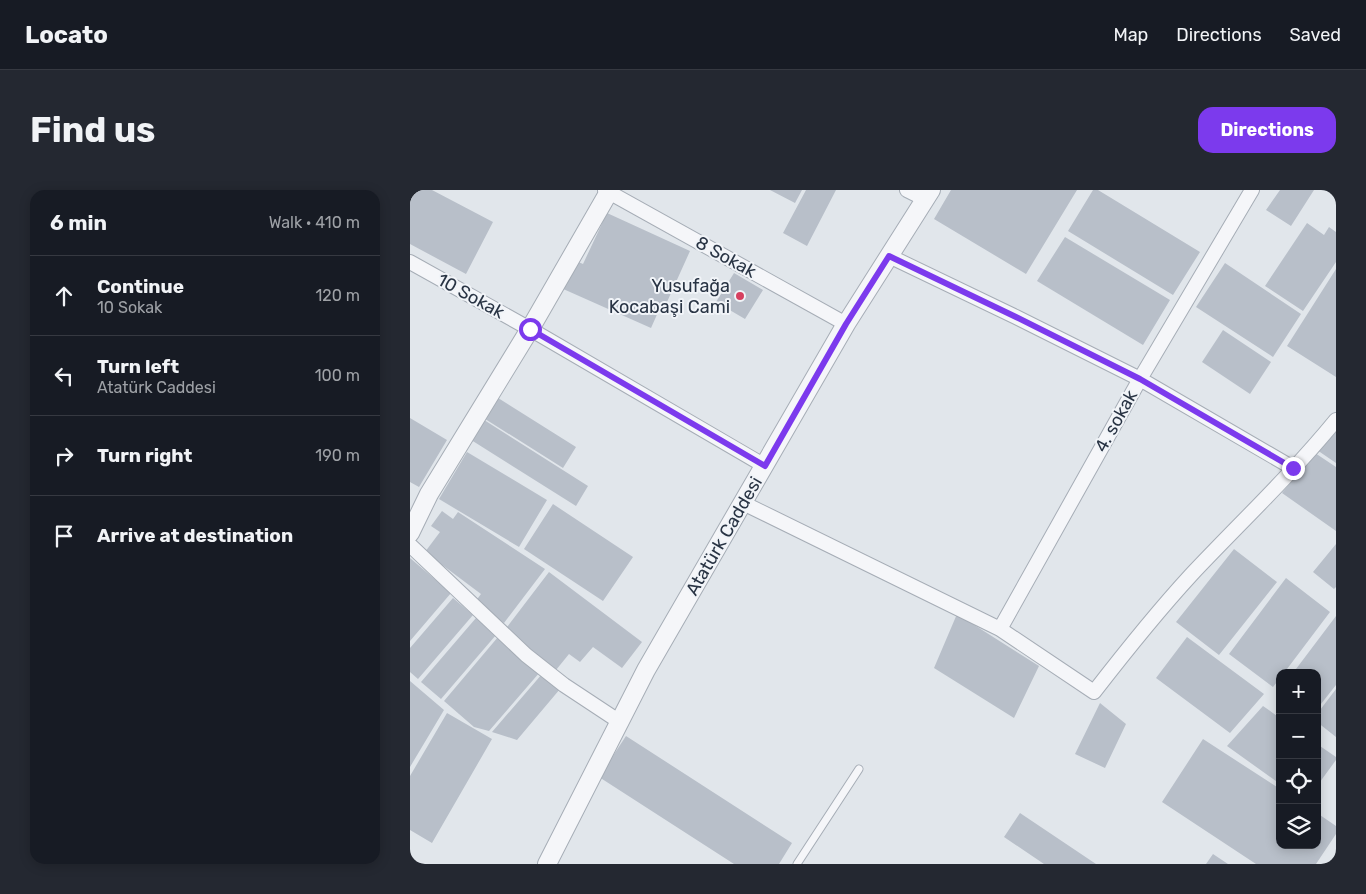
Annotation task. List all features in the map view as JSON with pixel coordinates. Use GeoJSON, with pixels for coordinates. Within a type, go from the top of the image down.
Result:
{"type":"FeatureCollection","features":[{"type":"Feature","properties":{"kind":"street"},"geometry":{"type":"LineString","coordinates":[[907,190],[928,195]]}},
{"type":"Feature","properties":{"kind":"street","name":"4. sokak"},"geometry":{"type":"LineString","coordinates":[[1000,629],[1140,379],[1252,190]]}},
{"type":"Feature","properties":{"kind":"street"},"geometry":{"type":"LineString","coordinates":[[410,533],[428,494],[530,329],[608,191]]}},
{"type":"Feature","properties":{"kind":"street","name":"8 Sokak"},"geometry":{"type":"LineString","coordinates":[[608,191],[846,324]]}},
{"type":"Feature","properties":{"kind":"street","name":"Atatürk Caddesi"},"geometry":{"type":"LineString","coordinates":[[546,864],[646,670],[846,324],[928,195]]}},
{"type":"Feature","properties":{"kind":"street"},"geometry":{"type":"LineString","coordinates":[[889,256],[1140,379],[1293,468]]}},
{"type":"Feature","properties":{"kind":"street","name":"10 Sokak"},"geometry":{"type":"LineString","coordinates":[[410,262],[530,329],[765,466]]}},
{"type":"Feature","properties":{"kind":"street"},"geometry":{"type":"LineString","coordinates":[[743,503],[1000,629],[1094,692],[1136,639],[1190,577],[1336,420]]}},
{"type":"Feature","properties":{"kind":"street"},"geometry":{"type":"LineString","coordinates":[[410,545],[526,655],[564,685],[620,722]]}},
{"type":"Feature","properties":{"kind":"lane"},"geometry":{"type":"LineString","coordinates":[[797,864],[859,769]]}},
{"type":"Feature","properties":{"kind":"building"},"geometry":{"type":"Polygon","coordinates":[[[410,190],[432,190],[493,222],[466,274],[410,244],[410,190]]]}},
{"type":"Feature","properties":{"kind":"building"},"geometry":{"type":"Polygon","coordinates":[[[770,190],[802,190],[795,203],[770,190]]]}},
{"type":"Feature","properties":{"kind":"building"},"geometry":{"type":"Polygon","coordinates":[[[806,190],[836,190],[807,246],[783,233],[806,190]]]}},
{"type":"Feature","properties":{"kind":"building"},"geometry":{"type":"Polygon","coordinates":[[[951,190],[1077,190],[1026,274],[934,219],[951,190]]]}},
{"type":"Feature","properties":{"kind":"building"},"geometry":{"type":"Polygon","coordinates":[[[1093,190],[1098,190],[1200,252],[1173,295],[1068,231],[1093,190]]]}},
{"type":"Feature","properties":{"kind":"building"},"geometry":{"type":"Polygon","coordinates":[[[1280,190],[1314,190],[1291,226],[1266,210],[1280,190]]]}},
{"type":"Feature","properties":{"kind":"building"},"geometry":{"type":"Polygon","coordinates":[[[607,213],[690,251],[667,302],[663,301],[651,328],[561,288],[574,260],[583,264],[607,213]]]}},
{"type":"Feature","properties":{"kind":"building"},"geometry":{"type":"Polygon","coordinates":[[[1307,223],[1324,235],[1329,227],[1336,232],[1336,262],[1303,311],[1265,286],[1307,223]]]}},
{"type":"Feature","properties":{"kind":"building"},"geometry":{"type":"Polygon","coordinates":[[[1065,237],[1170,300],[1143,345],[1037,281],[1065,237]]]}},
{"type":"Feature","properties":{"kind":"building"},"geometry":{"type":"Polygon","coordinates":[[[1225,263],[1301,314],[1273,357],[1196,307],[1225,263]]]}},
{"type":"Feature","properties":{"kind":"building"},"geometry":{"type":"Polygon","coordinates":[[[1336,269],[1336,377],[1287,346],[1336,269]]]}},
{"type":"Feature","properties":{"kind":"building","name":"Yusufağa Kocabaşi Cami"},"geometry":{"type":"Polygon","coordinates":[[[734,273],[763,290],[745,319],[716,302],[734,273]]]}},
{"type":"Feature","properties":{"kind":"building"},"geometry":{"type":"Polygon","coordinates":[[[1223,330],[1271,362],[1250,394],[1202,362],[1223,330]]]}},
{"type":"Feature","properties":{"kind":"building"},"geometry":{"type":"Polygon","coordinates":[[[495,396],[576,447],[563,468],[482,417],[495,396]]]}},
{"type":"Feature","properties":{"kind":"building"},"geometry":{"type":"Polygon","coordinates":[[[410,418],[447,440],[419,487],[410,482],[410,418]]]}},
{"type":"Feature","properties":{"kind":"building"},"geometry":{"type":"Polygon","coordinates":[[[481,418],[588,486],[576,506],[468,438],[481,418]]]}},
{"type":"Feature","properties":{"kind":"building"},"geometry":{"type":"Polygon","coordinates":[[[1336,427],[1336,463],[1317,450],[1336,427]]]}},
{"type":"Feature","properties":{"kind":"building"},"geometry":{"type":"Polygon","coordinates":[[[467,452],[547,500],[519,547],[439,499],[467,452]]]}},
{"type":"Feature","properties":{"kind":"building"},"geometry":{"type":"Polygon","coordinates":[[[1315,453],[1336,467],[1336,531],[1282,493],[1315,453]]]}},
{"type":"Feature","properties":{"kind":"building"},"geometry":{"type":"Polygon","coordinates":[[[553,504],[633,557],[603,601],[524,549],[553,504]]]}},
{"type":"Feature","properties":{"kind":"building"},"geometry":{"type":"Polygon","coordinates":[[[442,511],[453,519],[458,512],[545,569],[504,623],[475,602],[481,594],[425,552],[440,532],[431,526],[442,511]]]}},
{"type":"Feature","properties":{"kind":"building"},"geometry":{"type":"Polygon","coordinates":[[[1336,544],[1336,587],[1334,589],[1313,572],[1336,544]]]}},
{"type":"Feature","properties":{"kind":"building"},"geometry":{"type":"Polygon","coordinates":[[[1234,549],[1277,582],[1219,655],[1176,622],[1234,549]]]}},
{"type":"Feature","properties":{"kind":"building"},"geometry":{"type":"Polygon","coordinates":[[[410,558],[451,593],[410,641],[410,558]]]}},
{"type":"Feature","properties":{"kind":"building"},"geometry":{"type":"Polygon","coordinates":[[[549,572],[642,642],[622,668],[593,647],[580,662],[569,654],[556,670],[504,631],[549,572]]]}},
{"type":"Feature","properties":{"kind":"building"},"geometry":{"type":"Polygon","coordinates":[[[1286,578],[1330,612],[1287,669],[1276,669],[1276,683],[1273,687],[1229,654],[1286,578]]]}},
{"type":"Feature","properties":{"kind":"building"},"geometry":{"type":"Polygon","coordinates":[[[453,598],[473,615],[418,679],[410,672],[410,648],[453,598]]]}},
{"type":"Feature","properties":{"kind":"building"},"geometry":{"type":"Polygon","coordinates":[[[957,614],[1039,666],[1014,718],[934,668],[957,614]]]}},
{"type":"Feature","properties":{"kind":"building"},"geometry":{"type":"Polygon","coordinates":[[[1336,616],[1336,685],[1321,704],[1321,669],[1296,669],[1336,616]]]}},
{"type":"Feature","properties":{"kind":"building"},"geometry":{"type":"Polygon","coordinates":[[[476,618],[496,635],[441,699],[421,682],[476,618]]]}},
{"type":"Feature","properties":{"kind":"building"},"geometry":{"type":"Polygon","coordinates":[[[498,637],[540,672],[489,731],[474,727],[444,701],[498,637]]]}},
{"type":"Feature","properties":{"kind":"building"},"geometry":{"type":"Polygon","coordinates":[[[1187,637],[1264,694],[1230,733],[1156,678],[1187,637]]]}},
{"type":"Feature","properties":{"kind":"building"},"geometry":{"type":"Polygon","coordinates":[[[542,674],[560,689],[517,740],[492,732],[542,674]]]}},
{"type":"Feature","properties":{"kind":"building"},"geometry":{"type":"Polygon","coordinates":[[[410,681],[444,710],[410,767],[410,681]]]}},
{"type":"Feature","properties":{"kind":"building"},"geometry":{"type":"Polygon","coordinates":[[[1336,689],[1336,737],[1321,725],[1321,709],[1336,689]]]}},
{"type":"Feature","properties":{"kind":"building"},"geometry":{"type":"Polygon","coordinates":[[[1100,703],[1126,724],[1105,768],[1075,754],[1100,703]]]}},
{"type":"Feature","properties":{"kind":"building"},"geometry":{"type":"Polygon","coordinates":[[[1263,706],[1276,715],[1276,781],[1227,746],[1263,706]]]}},
{"type":"Feature","properties":{"kind":"building"},"geometry":{"type":"Polygon","coordinates":[[[447,713],[492,739],[432,843],[410,830],[410,776],[447,713]]]}},
{"type":"Feature","properties":{"kind":"building"},"geometry":{"type":"Polygon","coordinates":[[[626,736],[792,843],[779,864],[734,864],[599,777],[626,736]]]}},
{"type":"Feature","properties":{"kind":"building"},"geometry":{"type":"Polygon","coordinates":[[[1203,739],[1276,786],[1276,849],[1321,849],[1321,816],[1336,826],[1336,834],[1316,864],[1256,864],[1162,802],[1203,739]]]}},
{"type":"Feature","properties":{"kind":"building"},"geometry":{"type":"Polygon","coordinates":[[[1321,747],[1336,757],[1336,760],[1321,781],[1321,747]]]}},
{"type":"Feature","properties":{"kind":"building"},"geometry":{"type":"Polygon","coordinates":[[[1020,813],[1096,864],[1044,864],[1004,837],[1020,813]]]}},
{"type":"Feature","properties":{"kind":"building"},"geometry":{"type":"Polygon","coordinates":[[[1213,854],[1228,864],[1206,864],[1213,854]]]}},
{"type":"Feature","properties":{"kind":"place","name":"Yusufağa Kocabaşi Cami"},"geometry":{"type":"Point","coordinates":[740,296]}},
{"type":"Feature","properties":{"kind":"route"},"geometry":{"type":"LineString","coordinates":[[530,329],[765,466],[846,324],[889,256],[1140,379],[1293,468]]}}]}
